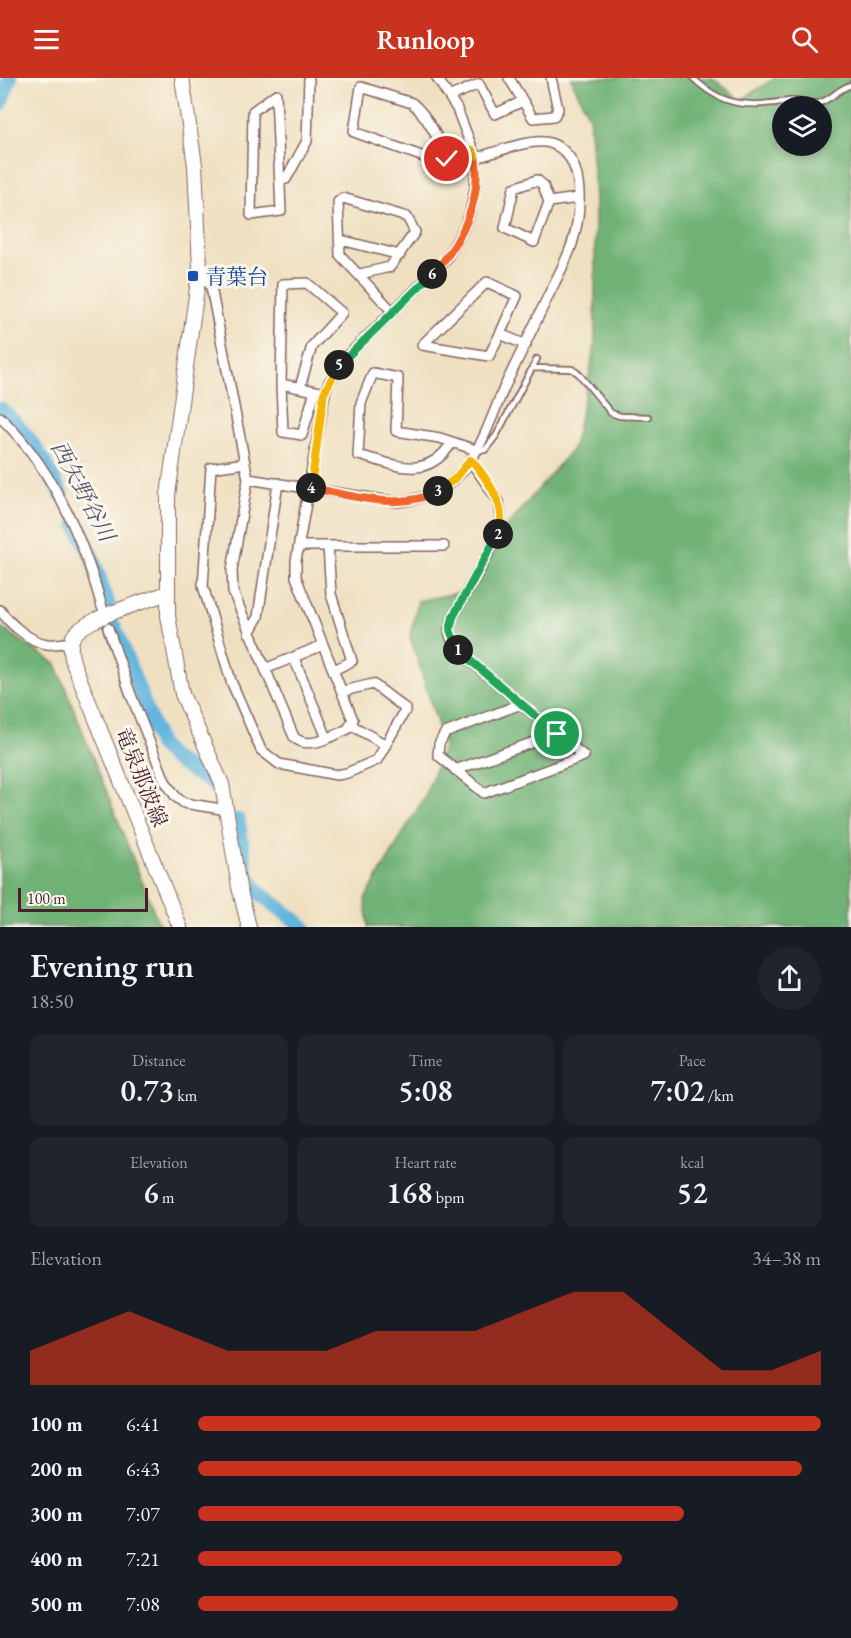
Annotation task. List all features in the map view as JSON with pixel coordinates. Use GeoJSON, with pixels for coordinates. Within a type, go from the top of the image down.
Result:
{"type":"FeatureCollection","features":[{"type":"Feature","properties":{"kind":"street"},"geometry":{"type":"LineString","coordinates":[[182,78],[196,174],[200,267],[168,495],[167,594],[170,635],[182,694],[193,724],[219,776],[227,810],[239,887],[249,927]]}},
{"type":"Feature","properties":{"kind":"street"},"geometry":{"type":"LineString","coordinates":[[281,180],[286,179],[307,141],[309,78]]}},
{"type":"Feature","properties":{"kind":"street"},"geometry":{"type":"LineString","coordinates":[[300,387],[312,346],[342,314],[307,282],[283,284],[281,384],[283,432],[302,435],[320,392],[339,365],[445,261],[455,246],[470,213],[475,189],[474,154],[451,96],[437,78]]}},
{"type":"Feature","properties":{"kind":"street"},"geometry":{"type":"LineString","coordinates":[[451,96],[487,78]]}},
{"type":"Feature","properties":{"kind":"street"},"geometry":{"type":"LineString","coordinates":[[509,78],[533,118],[554,116],[558,109],[551,78]]}},
{"type":"Feature","properties":{"kind":"street"},"geometry":{"type":"LineString","coordinates":[[478,84],[495,114],[523,101]]}},
{"type":"Feature","properties":{"kind":"street"},"geometry":{"type":"LineString","coordinates":[[248,479],[397,502],[418,499],[446,486],[470,460],[572,244],[578,198],[576,176],[571,160],[560,148],[551,143],[532,142],[438,162],[354,132],[361,87],[418,108],[447,159]]}},
{"type":"Feature","properties":{"kind":"street"},"geometry":{"type":"LineString","coordinates":[[276,94],[281,180],[281,212],[251,215],[253,111],[276,94]]}},
{"type":"Feature","properties":{"kind":"street"},"geometry":{"type":"LineString","coordinates":[[537,180],[543,185],[549,202],[534,242],[505,228],[514,188],[537,180]]}},
{"type":"Feature","properties":{"kind":"street"},"geometry":{"type":"LineString","coordinates":[[360,274],[390,267],[416,232],[407,217],[343,198],[338,202],[340,255],[393,312]]}},
{"type":"Feature","properties":{"kind":"street"},"geometry":{"type":"LineString","coordinates":[[549,202],[578,198]]}},
{"type":"Feature","properties":{"kind":"street"},"geometry":{"type":"LineString","coordinates":[[341,240],[400,255]]}},
{"type":"Feature","properties":{"kind":"street"},"geometry":{"type":"LineString","coordinates":[[200,267],[211,287],[248,479],[232,582],[236,601],[294,737],[298,741],[309,744],[348,729],[351,724],[351,713],[343,691],[296,578],[299,546],[310,488],[320,392]]}},
{"type":"Feature","properties":{"kind":"street"},"geometry":{"type":"LineString","coordinates":[[487,282],[517,296],[500,334],[489,356],[422,345],[487,282]]}},
{"type":"Feature","properties":{"kind":"street"},"geometry":{"type":"LineString","coordinates":[[500,334],[526,345]]}},
{"type":"Feature","properties":{"kind":"street"},"geometry":{"type":"LineString","coordinates":[[451,444],[432,464],[414,469],[358,455],[361,403],[373,373],[398,378],[396,431],[440,438],[451,444],[476,450]]}},
{"type":"Feature","properties":{"kind":"street"},"geometry":{"type":"LineString","coordinates":[[281,384],[320,392]]}},
{"type":"Feature","properties":{"kind":"street"},"geometry":{"type":"LineString","coordinates":[[0,417],[18,434],[36,458],[62,502],[82,544],[102,607]]}},
{"type":"Feature","properties":{"kind":"street"},"geometry":{"type":"LineString","coordinates":[[470,460],[499,502],[501,522],[500,531],[453,617],[451,638],[462,654],[584,756],[484,793],[436,752],[441,736],[521,704]]}},
{"type":"Feature","properties":{"kind":"street"},"geometry":{"type":"LineString","coordinates":[[244,463],[211,468],[203,586],[219,646],[258,745],[267,756],[279,764],[337,775],[372,764],[406,712],[404,706],[373,684],[343,691]]}},
{"type":"Feature","properties":{"kind":"street"},"geometry":{"type":"LineString","coordinates":[[249,633],[258,618],[278,483]]}},
{"type":"Feature","properties":{"kind":"street"},"geometry":{"type":"LineString","coordinates":[[299,546],[444,546]]}},
{"type":"Feature","properties":{"kind":"street"},"geometry":{"type":"LineString","coordinates":[[328,546],[331,594],[352,661],[334,670]]}},
{"type":"Feature","properties":{"kind":"street"},"geometry":{"type":"LineString","coordinates":[[0,610],[9,622],[39,642],[53,644],[71,642],[77,632],[87,625],[167,594]]}},
{"type":"Feature","properties":{"kind":"street"},"geometry":{"type":"LineString","coordinates":[[108,628],[145,734],[171,790],[184,803],[227,810]]}},
{"type":"Feature","properties":{"kind":"street","name":"竜泉那波線"},"geometry":{"type":"LineString","coordinates":[[71,642],[74,665],[180,927]]}},
{"type":"Feature","properties":{"kind":"street"},"geometry":{"type":"LineString","coordinates":[[265,669],[323,645]]}},
{"type":"Feature","properties":{"kind":"street"},"geometry":{"type":"LineString","coordinates":[[294,658],[327,738]]}},
{"type":"Feature","properties":{"kind":"street"},"geometry":{"type":"LineString","coordinates":[[351,724],[386,745]]}},
{"type":"Feature","properties":{"kind":"street"},"geometry":{"type":"LineString","coordinates":[[455,770],[557,734]]}},
{"type":"Feature","properties":{"kind":"lane"},"geometry":{"type":"LineString","coordinates":[[693,78],[714,97],[727,102],[761,106],[798,100],[819,103],[851,85]]}},
{"type":"Feature","properties":{"kind":"lane"},"geometry":{"type":"LineString","coordinates":[[476,450],[485,450],[490,445],[537,359]]}},
{"type":"Feature","properties":{"kind":"lane"},"geometry":{"type":"LineString","coordinates":[[532,368],[572,369],[579,374],[611,412],[620,416],[648,417]]}},
{"type":"Feature","properties":{"kind":"green space"},"geometry":{"type":"Polygon","coordinates":[[[571,78],[712,78],[741,100],[775,78],[851,78],[851,927],[368,927],[365,899],[425,796],[444,745],[410,636],[418,601],[461,592],[494,542],[573,448],[595,343],[595,198],[589,117],[571,78]]]}},
{"type":"Feature","properties":{"kind":"green space"},"geometry":{"type":"Polygon","coordinates":[[[0,627],[56,664],[160,927],[0,927],[0,627]]]}},
{"type":"Feature","properties":{"kind":"waterway","name":"西矢野谷川"},"geometry":{"type":"LineString","coordinates":[[0,105],[10,78]]}},
{"type":"Feature","properties":{"kind":"waterway","name":"西矢野谷川"},"geometry":{"type":"LineString","coordinates":[[0,409],[29,439],[61,494]]}},
{"type":"Feature","properties":{"kind":"waterway","name":"西矢野谷川"},"geometry":{"type":"LineString","coordinates":[[76,524],[92,557],[108,604]]}},
{"type":"Feature","properties":{"kind":"waterway","name":"西矢野谷川"},"geometry":{"type":"LineString","coordinates":[[114,626],[160,745],[172,758],[214,785]]}},
{"type":"Feature","properties":{"kind":"waterway","name":"西矢野谷川"},"geometry":{"type":"LineString","coordinates":[[238,820],[247,875],[257,891],[304,927]]}},
{"type":"Feature","properties":{"kind":"place","name":"青葉台"},"geometry":{"type":"Point","coordinates":[193,276]}},
{"type":"Feature","properties":{"kind":"route"},"geometry":{"type":"LineString","coordinates":[[447,159],[472,150],[476,159],[475,189],[470,213],[463,230],[445,261],[350,353],[334,372],[324,393],[310,488],[397,502],[408,501],[435,493],[456,478],[470,460],[474,463],[499,502],[502,513],[500,531],[453,617],[451,638],[462,654],[557,734]]}}]}
